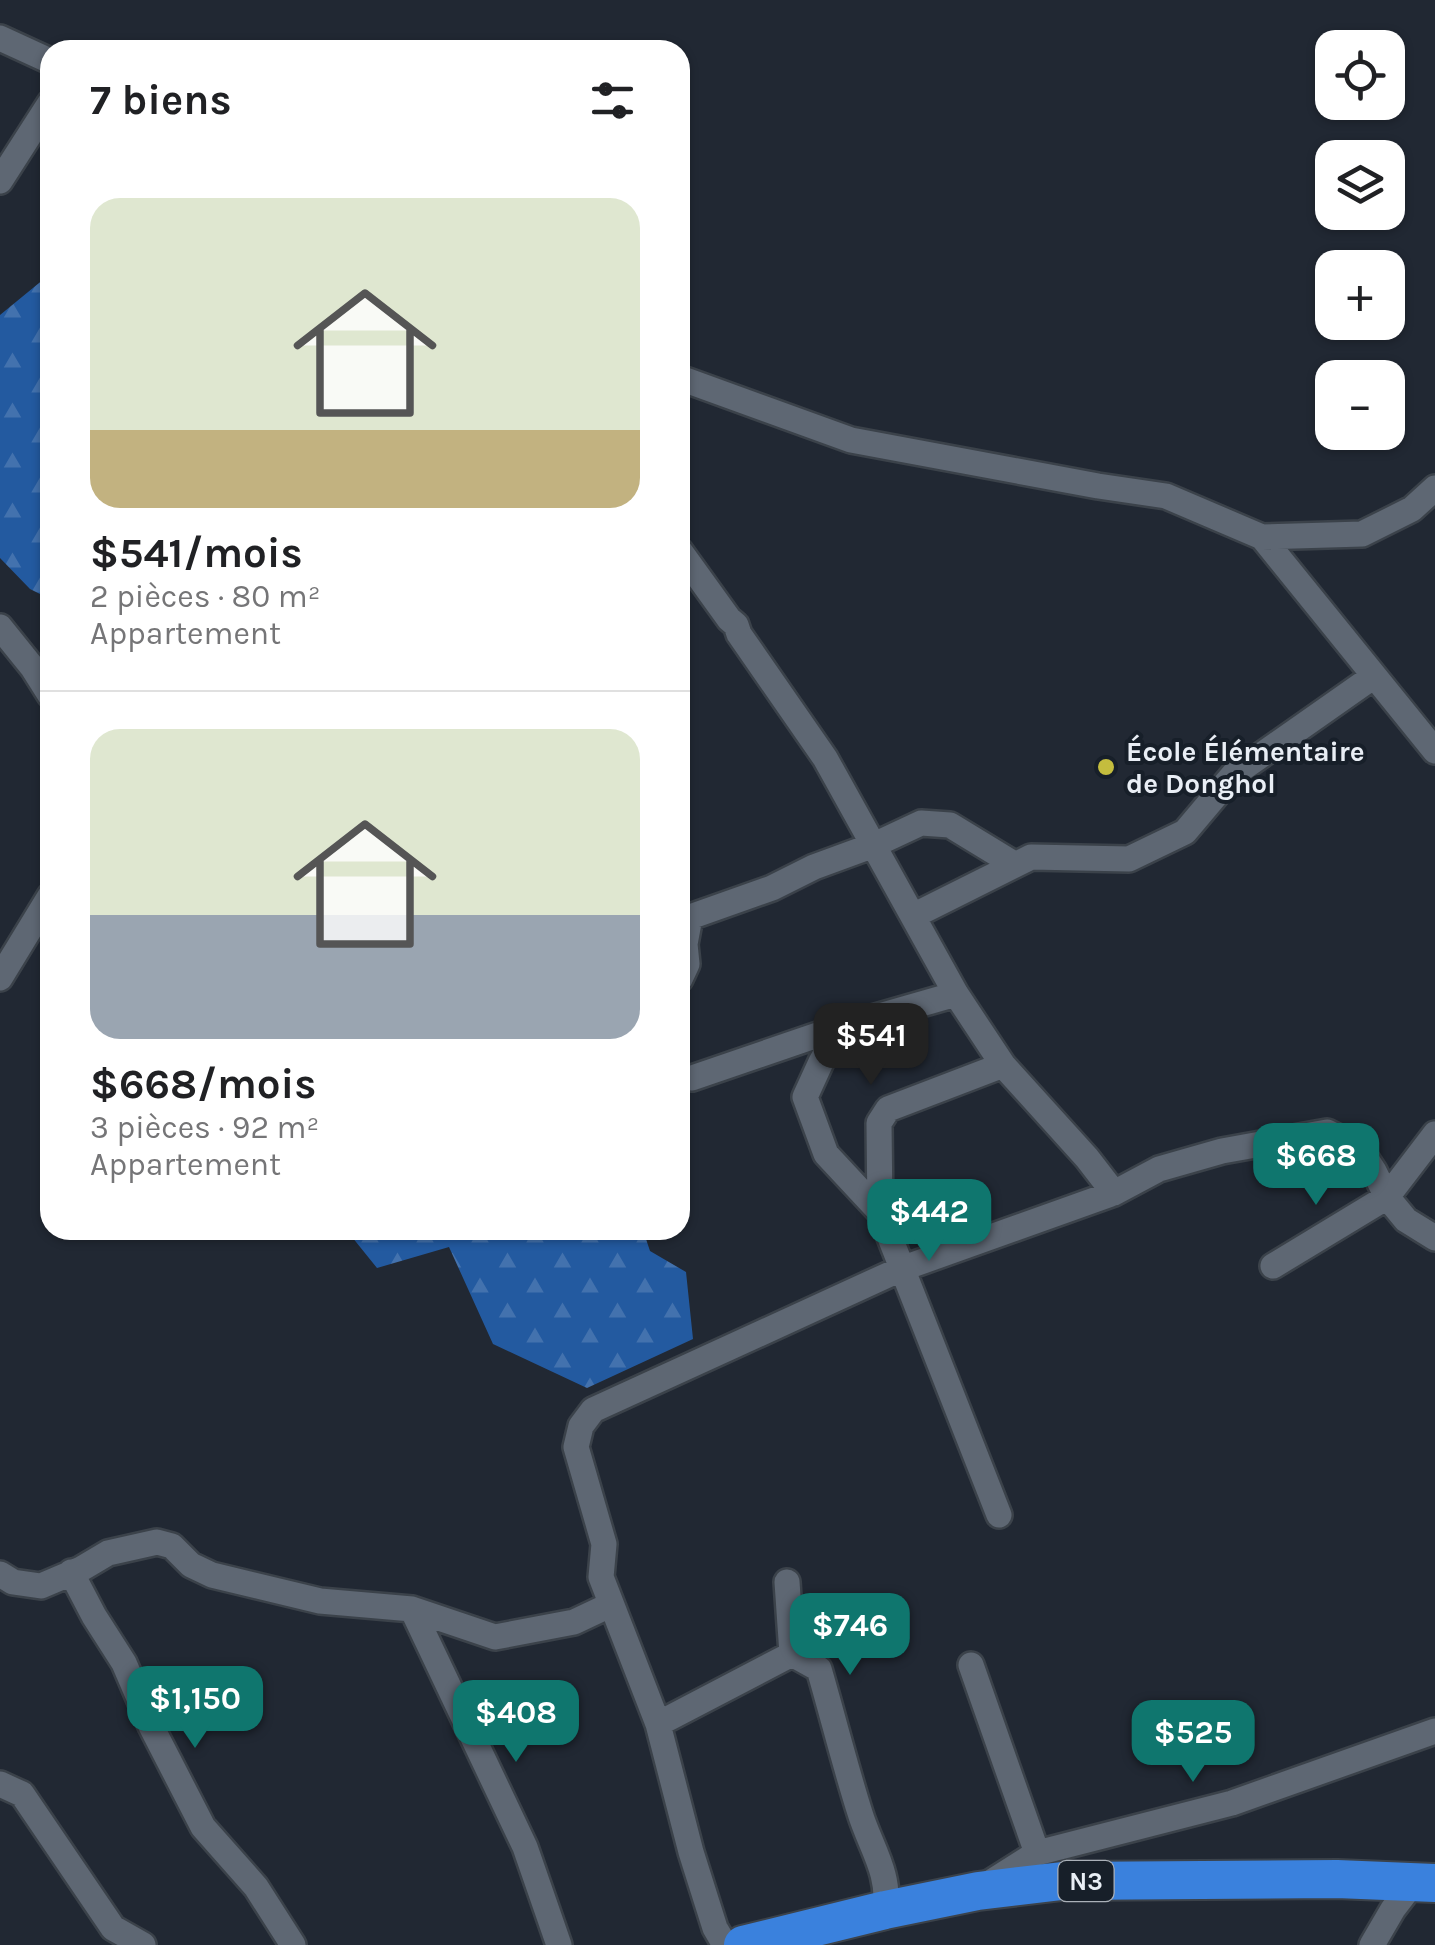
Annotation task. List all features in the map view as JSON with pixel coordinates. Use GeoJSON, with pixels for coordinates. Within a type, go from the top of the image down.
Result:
{"type":"FeatureCollection","features":[{"type":"Feature","properties":{"kind":"highway","name":"N3"},"geometry":{"type":"LineString","coordinates":[[743,1945],[978,1891],[1062,1881],[1337,1879],[1424,1883]]}},
{"type":"Feature","properties":{"kind":"street"},"geometry":{"type":"LineString","coordinates":[[0,38],[40,56]]}},
{"type":"Feature","properties":{"kind":"street"},"geometry":{"type":"LineString","coordinates":[[0,181],[40,119]]}},
{"type":"Feature","properties":{"kind":"street"},"geometry":{"type":"LineString","coordinates":[[690,382],[852,440],[1166,496],[1262,537],[1362,534],[1412,509],[1435,488]]}},
{"type":"Feature","properties":{"kind":"street"},"geometry":{"type":"LineString","coordinates":[[1262,537],[1435,752]]}},
{"type":"Feature","properties":{"kind":"street"},"geometry":{"type":"LineString","coordinates":[[690,565],[736,625],[825,758],[956,994],[1003,1065],[1114,1193]]}},
{"type":"Feature","properties":{"kind":"street"},"geometry":{"type":"LineString","coordinates":[[0,627],[40,680]]}},
{"type":"Feature","properties":{"kind":"street"},"geometry":{"type":"LineString","coordinates":[[913,916],[1031,857],[1129,859],[1185,832],[1233,775],[1374,676]]}},
{"type":"Feature","properties":{"kind":"street"},"geometry":{"type":"LineString","coordinates":[[690,918],[772,888],[921,823],[950,825],[1014,864]]}},
{"type":"Feature","properties":{"kind":"street"},"geometry":{"type":"LineString","coordinates":[[0,978],[40,912]]}},
{"type":"Feature","properties":{"kind":"street"},"geometry":{"type":"LineString","coordinates":[[692,1078],[841,1027],[956,994]]}},
{"type":"Feature","properties":{"kind":"street"},"geometry":{"type":"LineString","coordinates":[[841,1027],[805,1098],[826,1154],[880,1212]]}},
{"type":"Feature","properties":{"kind":"street"},"geometry":{"type":"LineString","coordinates":[[998,1515],[880,1212],[879,1123],[888,1109],[1003,1065]]}},
{"type":"Feature","properties":{"kind":"street"},"geometry":{"type":"LineString","coordinates":[[725,1945],[715,1928],[658,1724],[601,1577],[604,1544],[576,1447],[581,1426],[593,1410],[902,1269],[1114,1193],[1159,1169],[1222,1151],[1328,1132],[1358,1148],[1387,1197],[1406,1220],[1435,1238]]}},
{"type":"Feature","properties":{"kind":"street"},"geometry":{"type":"LineString","coordinates":[[1273,1266],[1387,1197],[1435,1134]]}},
{"type":"Feature","properties":{"kind":"street"},"geometry":{"type":"LineString","coordinates":[[0,1574],[12,1582],[40,1586],[108,1553],[156,1542],[172,1546],[190,1564],[212,1574],[320,1601],[412,1609],[494,1636],[574,1622],[610,1605]]}},
{"type":"Feature","properties":{"kind":"street"},"geometry":{"type":"LineString","coordinates":[[70,1572],[124,1662],[203,1827],[256,1887],[292,1945]]}},
{"type":"Feature","properties":{"kind":"street"},"geometry":{"type":"LineString","coordinates":[[786,1582],[792,1654]]}},
{"type":"Feature","properties":{"kind":"street"},"geometry":{"type":"LineString","coordinates":[[412,1609],[525,1847],[558,1945]]}},
{"type":"Feature","properties":{"kind":"street"},"geometry":{"type":"LineString","coordinates":[[658,1724],[792,1654]]}},
{"type":"Feature","properties":{"kind":"street"},"geometry":{"type":"LineString","coordinates":[[792,1654],[819,1669],[860,1816],[884,1874],[888,1895],[885,1910]]}},
{"type":"Feature","properties":{"kind":"street"},"geometry":{"type":"LineString","coordinates":[[970,1665],[1037,1853]]}},
{"type":"Feature","properties":{"kind":"street"},"geometry":{"type":"LineString","coordinates":[[978,1891],[1037,1853],[1232,1803],[1435,1731]]}},
{"type":"Feature","properties":{"kind":"street"},"geometry":{"type":"LineString","coordinates":[[0,1784],[22,1794],[113,1928],[143,1945]]}},
{"type":"Feature","properties":{"kind":"street"},"geometry":{"type":"LineString","coordinates":[[1372,1945],[1393,1910],[1424,1883]]}},
{"type":"Feature","properties":{"kind":"green space"},"geometry":{"type":"Polygon","coordinates":[[[40,282],[40,594],[0,558],[0,315],[40,282]]]}},
{"type":"Feature","properties":{"kind":"green space"},"geometry":{"type":"Polygon","coordinates":[[[354,1240],[646,1240],[650,1251],[686,1272],[693,1339],[587,1388],[493,1344],[449,1247],[377,1268],[354,1240]]]}},
{"type":"Feature","properties":{"kind":"place","name":"École Élémentaire de Donghol"},"geometry":{"type":"Point","coordinates":[1106,767]}}]}
